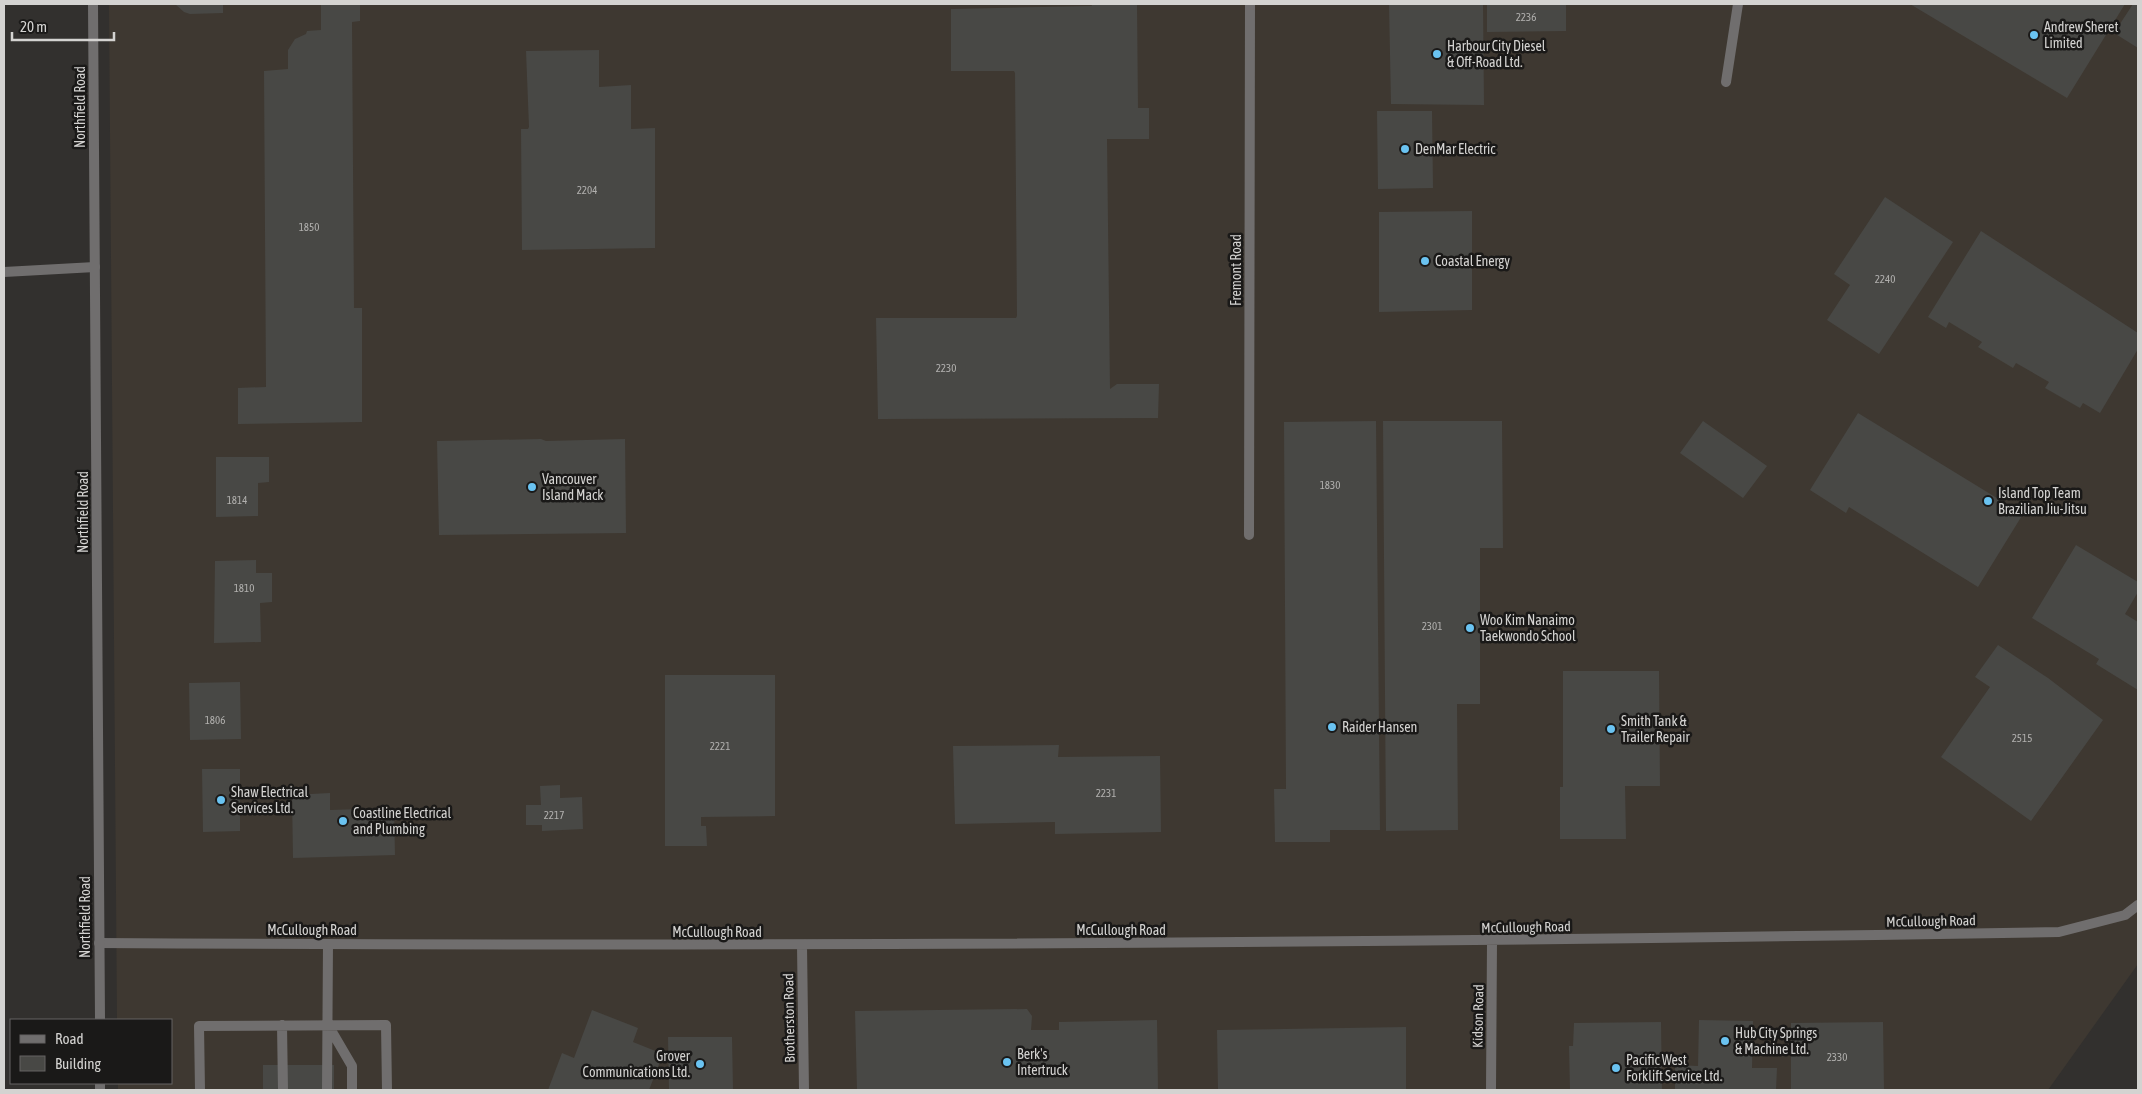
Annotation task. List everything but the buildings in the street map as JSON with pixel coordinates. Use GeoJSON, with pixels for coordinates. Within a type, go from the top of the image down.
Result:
{"type":"FeatureCollection","features":[{"type":"Feature","properties":{"kind":"street","name":"Northfield Road"},"geometry":{"type":"LineString","coordinates":[[93,4],[100,1019]]}},
{"type":"Feature","properties":{"kind":"street","name":"Fremont Road"},"geometry":{"type":"LineString","coordinates":[[1250,4],[1250,536]]}},
{"type":"Feature","properties":{"kind":"street"},"geometry":{"type":"LineString","coordinates":[[1726,82],[1738,4]]}},
{"type":"Feature","properties":{"kind":"street"},"geometry":{"type":"LineString","coordinates":[[4,272],[95,267]]}},
{"type":"Feature","properties":{"kind":"street","name":"McCullough Road"},"geometry":{"type":"LineString","coordinates":[[99,943],[802,946],[1492,942],[2059,932],[2125,915],[2138,905]]}},
{"type":"Feature","properties":{"kind":"street","name":"Kidson Road"},"geometry":{"type":"LineString","coordinates":[[1491,1090],[1492,942]]}},
{"type":"Feature","properties":{"kind":"street"},"geometry":{"type":"LineString","coordinates":[[327,1090],[328,944]]}},
{"type":"Feature","properties":{"kind":"street","name":"Brotherston Road"},"geometry":{"type":"LineString","coordinates":[[802,946],[804,1090]]}},
{"type":"Feature","properties":{"kind":"street"},"geometry":{"type":"LineString","coordinates":[[327,1024],[352,1066],[352,1090]]}},
{"type":"Feature","properties":{"kind":"street"},"geometry":{"type":"LineString","coordinates":[[200,1090],[199,1026],[327,1024],[386,1025],[387,1090]]}},
{"type":"Feature","properties":{"kind":"street"},"geometry":{"type":"LineString","coordinates":[[282,1025],[283,1090]]}},
{"type":"Feature","properties":{"kind":"shaded area"},"geometry":{"type":"Polygon","coordinates":[[[109,4],[2138,4],[2138,964],[2048,1090],[118,1090],[118,1084],[172,1084],[172,1019],[117,1019],[109,4]]]}},
{"type":"Feature","properties":{"kind":"place","name":"Andrew Sheret Limited"},"geometry":{"type":"Point","coordinates":[2034,35]}},
{"type":"Feature","properties":{"kind":"place","name":"Harbour City Diesel & Off-Road Ltd."},"geometry":{"type":"Point","coordinates":[1437,54]}},
{"type":"Feature","properties":{"kind":"place","name":"DenMar Electric"},"geometry":{"type":"Point","coordinates":[1405,149]}},
{"type":"Feature","properties":{"kind":"place","name":"Coastal Energy"},"geometry":{"type":"Point","coordinates":[1425,261]}},
{"type":"Feature","properties":{"kind":"place","name":"Vancouver Island Mack"},"geometry":{"type":"Point","coordinates":[532,487]}},
{"type":"Feature","properties":{"kind":"place","name":"Island Top Team Brazilian Jiu-Jitsu"},"geometry":{"type":"Point","coordinates":[1988,501]}},
{"type":"Feature","properties":{"kind":"place","name":"Woo Kim Nanaimo Taekwondo School"},"geometry":{"type":"Point","coordinates":[1470,628]}},
{"type":"Feature","properties":{"kind":"place","name":"Raider Hansen"},"geometry":{"type":"Point","coordinates":[1332,727]}},
{"type":"Feature","properties":{"kind":"place","name":"Smith Tank & Trailer Repair"},"geometry":{"type":"Point","coordinates":[1611,729]}},
{"type":"Feature","properties":{"kind":"place","name":"Shaw Electrical Services Ltd."},"geometry":{"type":"Point","coordinates":[221,800]}},
{"type":"Feature","properties":{"kind":"place","name":"Coastline Electrical and Plumbing"},"geometry":{"type":"Point","coordinates":[343,821]}},
{"type":"Feature","properties":{"kind":"place","name":"Hub City Springs & Machine Ltd."},"geometry":{"type":"Point","coordinates":[1725,1041]}},
{"type":"Feature","properties":{"kind":"place","name":"Berk's Intertruck"},"geometry":{"type":"Point","coordinates":[1007,1062]}},
{"type":"Feature","properties":{"kind":"place","name":"Grover Communications Ltd."},"geometry":{"type":"Point","coordinates":[700,1064]}},
{"type":"Feature","properties":{"kind":"place","name":"Pacific West Forklift Service Ltd."},"geometry":{"type":"Point","coordinates":[1616,1068]}}]}
